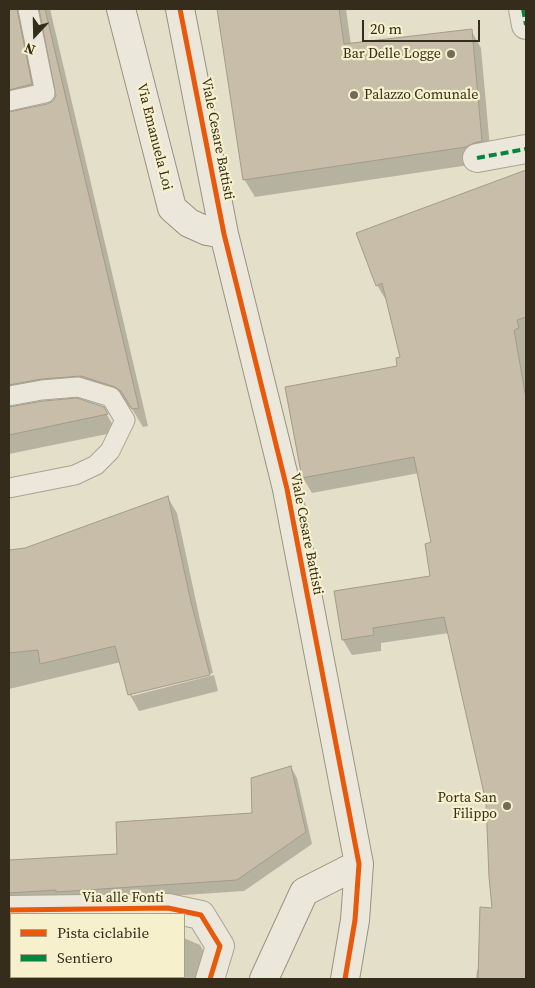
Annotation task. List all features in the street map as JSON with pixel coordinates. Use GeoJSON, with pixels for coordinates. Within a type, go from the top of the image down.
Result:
{"type":"FeatureCollection","features":[{"type":"Feature","properties":{"kind":"street","name":"Via Emanuela Loi"},"geometry":{"type":"LineString","coordinates":[[121,9],[172,208],[189,223],[207,231],[224,234]]}},
{"type":"Feature","properties":{"kind":"street","name":"Viale Cesare Battisti"},"geometry":{"type":"LineString","coordinates":[[180,9],[224,234],[287,489],[359,864],[355,920],[345,979]]}},
{"type":"Feature","properties":{"kind":"street"},"geometry":{"type":"LineString","coordinates":[[523,9],[526,24]]}},
{"type":"Feature","properties":{"kind":"street"},"geometry":{"type":"LineString","coordinates":[[478,158],[526,149]]}},
{"type":"Feature","properties":{"kind":"street"},"geometry":{"type":"LineString","coordinates":[[264,979],[304,892],[359,864]]}},
{"type":"Feature","properties":{"kind":"street","name":"Via alle Fonti"},"geometry":{"type":"LineString","coordinates":[[9,910],[168,908],[201,915],[220,946],[210,979]]}},
{"type":"Feature","properties":{"kind":"lane"},"geometry":{"type":"LineString","coordinates":[[9,101],[45,93],[28,9]]}},
{"type":"Feature","properties":{"kind":"lane"},"geometry":{"type":"LineString","coordinates":[[9,396],[42,390],[78,387],[112,397],[125,420],[110,450],[96,465],[75,475],[9,488]]}},
{"type":"Feature","properties":{"kind":"building"},"geometry":{"type":"Polygon","coordinates":[[[9,9],[17,9],[32,84],[9,90],[9,9]]]}},
{"type":"Feature","properties":{"kind":"building"},"geometry":{"type":"Polygon","coordinates":[[[39,9],[45,9],[139,408],[132,409],[121,391],[115,387],[81,376],[41,379],[9,385],[9,112],[47,104],[53,101],[56,96],[39,9]]]}},
{"type":"Feature","properties":{"kind":"building","name":"Palazzo Comunale"},"geometry":{"type":"Polygon","coordinates":[[[217,9],[339,9],[344,44],[472,29],[482,141],[466,147],[243,180],[217,9]]]}},
{"type":"Feature","properties":{"kind":"building"},"geometry":{"type":"Polygon","coordinates":[[[526,170],[526,317],[517,320],[519,328],[514,330],[526,398],[526,979],[478,979],[480,907],[492,908],[486,802],[444,617],[373,628],[374,635],[342,640],[334,591],[430,576],[425,544],[431,542],[414,457],[302,478],[285,387],[397,366],[396,358],[400,357],[382,283],[376,286],[356,233],[526,170]]]}},
{"type":"Feature","properties":{"kind":"building"},"geometry":{"type":"Polygon","coordinates":[[[77,398],[104,407],[108,414],[9,435],[9,407],[77,398]]]}},
{"type":"Feature","properties":{"kind":"building"},"geometry":{"type":"Polygon","coordinates":[[[168,496],[191,602],[210,675],[128,695],[115,646],[40,664],[38,650],[9,653],[9,550],[25,548],[168,496]]]}},
{"type":"Feature","properties":{"kind":"building"},"geometry":{"type":"Polygon","coordinates":[[[291,766],[306,832],[237,880],[56,892],[56,890],[9,893],[9,860],[117,854],[116,822],[252,813],[251,778],[291,766]]]}},
{"type":"Feature","properties":{"kind":"marked path"},"geometry":{"type":"LineString","coordinates":[[523,9],[526,25]]}},
{"type":"Feature","properties":{"kind":"marked path"},"geometry":{"type":"LineString","coordinates":[[477,158],[526,149]]}},
{"type":"Feature","properties":{"kind":"cycle path"},"geometry":{"type":"LineString","coordinates":[[180,9],[224,234],[287,489],[359,864],[355,920],[345,979]]}},
{"type":"Feature","properties":{"kind":"cycle path"},"geometry":{"type":"LineString","coordinates":[[9,910],[168,908],[201,915],[220,946],[210,979]]}},
{"type":"Feature","properties":{"kind":"place","name":"Bar Delle Logge"},"geometry":{"type":"Point","coordinates":[451,54]}},
{"type":"Feature","properties":{"kind":"place","name":"Palazzo Comunale"},"geometry":{"type":"Point","coordinates":[354,95]}},
{"type":"Feature","properties":{"kind":"place","name":"Porta San Filippo"},"geometry":{"type":"Point","coordinates":[507,806]}}]}
